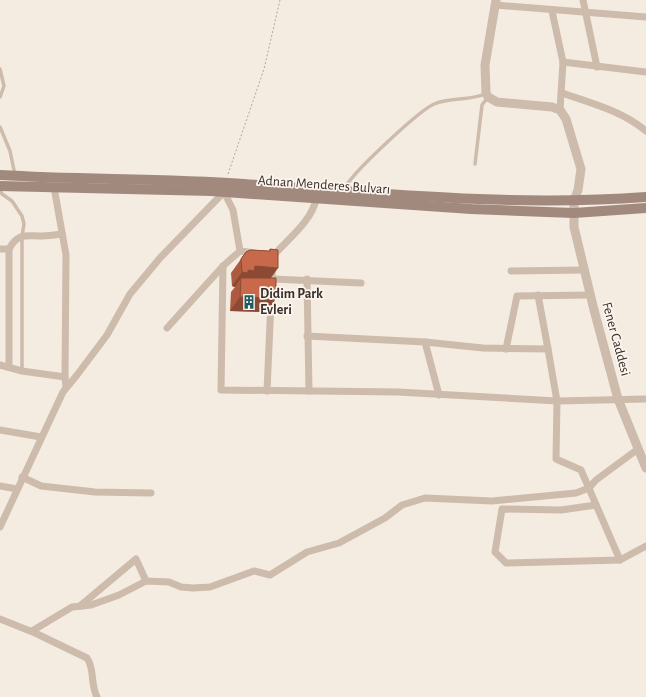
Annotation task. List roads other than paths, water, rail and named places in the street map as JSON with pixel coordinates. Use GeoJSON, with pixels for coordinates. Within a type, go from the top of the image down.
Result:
{"type":"FeatureCollection","features":[{"type":"Feature","properties":{"kind":"main road","name":"Adnan Menderes Bulvarı"},"geometry":{"type":"LineString","coordinates":[[0,175],[225,187],[546,201],[646,197]]}},
{"type":"Feature","properties":{"kind":"main road","name":"Adnan Menderes Bulvarı"},"geometry":{"type":"LineString","coordinates":[[0,186],[225,187],[316,198],[471,210],[574,213],[646,208]]}},
{"type":"Feature","properties":{"kind":"street"},"geometry":{"type":"LineString","coordinates":[[583,0],[597,67]]}},
{"type":"Feature","properties":{"kind":"street"},"geometry":{"type":"LineString","coordinates":[[552,11],[563,62],[560,110],[552,107],[496,102],[487,95],[485,65],[496,3],[552,11],[646,17]]}},
{"type":"Feature","properties":{"kind":"street"},"geometry":{"type":"LineString","coordinates":[[563,62],[646,72]]}},
{"type":"Feature","properties":{"kind":"street"},"geometry":{"type":"LineString","coordinates":[[562,93],[611,110],[638,124],[646,131]]}},
{"type":"Feature","properties":{"kind":"street","name":"Fener Caddesi"},"geometry":{"type":"LineString","coordinates":[[560,110],[566,119],[581,169],[578,190],[574,201],[574,227],[590,295],[618,400],[646,468]]}},
{"type":"Feature","properties":{"kind":"street"},"geometry":{"type":"LineString","coordinates":[[54,187],[66,255],[66,388]]}},
{"type":"Feature","properties":{"kind":"street"},"geometry":{"type":"LineString","coordinates":[[0,527],[22,477],[63,392],[107,334],[130,294],[160,258],[225,187],[233,210],[240,251]]}},
{"type":"Feature","properties":{"kind":"street"},"geometry":{"type":"LineString","coordinates":[[267,255],[308,217],[314,209],[316,198]]}},
{"type":"Feature","properties":{"kind":"street"},"geometry":{"type":"LineString","coordinates":[[9,367],[9,249],[13,242],[26,234],[42,236],[62,234]]}},
{"type":"Feature","properties":{"kind":"street"},"geometry":{"type":"LineString","coordinates":[[0,249],[9,249]]}},
{"type":"Feature","properties":{"kind":"street"},"geometry":{"type":"LineString","coordinates":[[167,328],[223,266],[240,251],[267,255]]}},
{"type":"Feature","properties":{"kind":"street"},"geometry":{"type":"LineString","coordinates":[[267,255],[273,279],[268,391]]}},
{"type":"Feature","properties":{"kind":"street"},"geometry":{"type":"LineString","coordinates":[[223,266],[221,390],[398,392],[557,401],[646,399]]}},
{"type":"Feature","properties":{"kind":"street"},"geometry":{"type":"LineString","coordinates":[[511,271],[585,270]]}},
{"type":"Feature","properties":{"kind":"street"},"geometry":{"type":"LineString","coordinates":[[273,279],[361,282]]}},
{"type":"Feature","properties":{"kind":"street"},"geometry":{"type":"LineString","coordinates":[[307,279],[309,391]]}},
{"type":"Feature","properties":{"kind":"street"},"geometry":{"type":"LineString","coordinates":[[538,295],[557,401],[556,460],[581,470],[620,560]]}},
{"type":"Feature","properties":{"kind":"street"},"geometry":{"type":"LineString","coordinates":[[506,348],[517,296],[590,295]]}},
{"type":"Feature","properties":{"kind":"street"},"geometry":{"type":"LineString","coordinates":[[307,336],[506,348],[548,349]]}},
{"type":"Feature","properties":{"kind":"street"},"geometry":{"type":"LineString","coordinates":[[425,342],[439,395]]}},
{"type":"Feature","properties":{"kind":"street"},"geometry":{"type":"LineString","coordinates":[[0,365],[22,371],[65,377]]}},
{"type":"Feature","properties":{"kind":"street"},"geometry":{"type":"LineString","coordinates":[[0,430],[41,437]]}},
{"type":"Feature","properties":{"kind":"street"},"geometry":{"type":"LineString","coordinates":[[32,631],[72,607],[91,605],[119,595],[146,581],[169,582],[181,587],[193,588],[210,587],[254,571],[270,575],[307,552],[339,543],[385,518],[402,505],[425,498],[492,501],[576,493],[589,488],[596,480],[641,454]]}},
{"type":"Feature","properties":{"kind":"street"},"geometry":{"type":"LineString","coordinates":[[22,477],[41,486],[95,492],[151,493]]}},
{"type":"Feature","properties":{"kind":"street"},"geometry":{"type":"LineString","coordinates":[[0,486],[17,488]]}},
{"type":"Feature","properties":{"kind":"street"},"geometry":{"type":"LineString","coordinates":[[518,498],[520,508]]}},
{"type":"Feature","properties":{"kind":"street"},"geometry":{"type":"LineString","coordinates":[[596,505],[561,510],[520,508],[502,509],[495,552],[506,563],[620,560],[646,546]]}},
{"type":"Feature","properties":{"kind":"street"},"geometry":{"type":"LineString","coordinates":[[80,606],[136,559],[146,581]]}},
{"type":"Feature","properties":{"kind":"street"},"geometry":{"type":"LineString","coordinates":[[0,619],[32,631],[87,658],[92,665],[92,678],[96,697]]}},
{"type":"Feature","properties":{"kind":"lane"},"geometry":{"type":"LineString","coordinates":[[0,69],[4,86],[0,97]]}},
{"type":"Feature","properties":{"kind":"lane"},"geometry":{"type":"LineString","coordinates":[[475,164],[482,105],[487,95]]}},
{"type":"Feature","properties":{"kind":"lane"},"geometry":{"type":"LineString","coordinates":[[343,191],[351,178],[422,112],[441,102],[487,95]]}},
{"type":"Feature","properties":{"kind":"lane"},"geometry":{"type":"LineString","coordinates":[[0,127],[10,151],[15,176]]}},
{"type":"Feature","properties":{"kind":"lane"},"geometry":{"type":"LineString","coordinates":[[0,189],[2,194],[12,201],[22,216],[24,224],[22,236],[22,371]]}},
{"type":"Feature","properties":{"kind":"place","name":"Didim Park Evleri"},"geometry":{"type":"Point","coordinates":[249,302]}}]}
